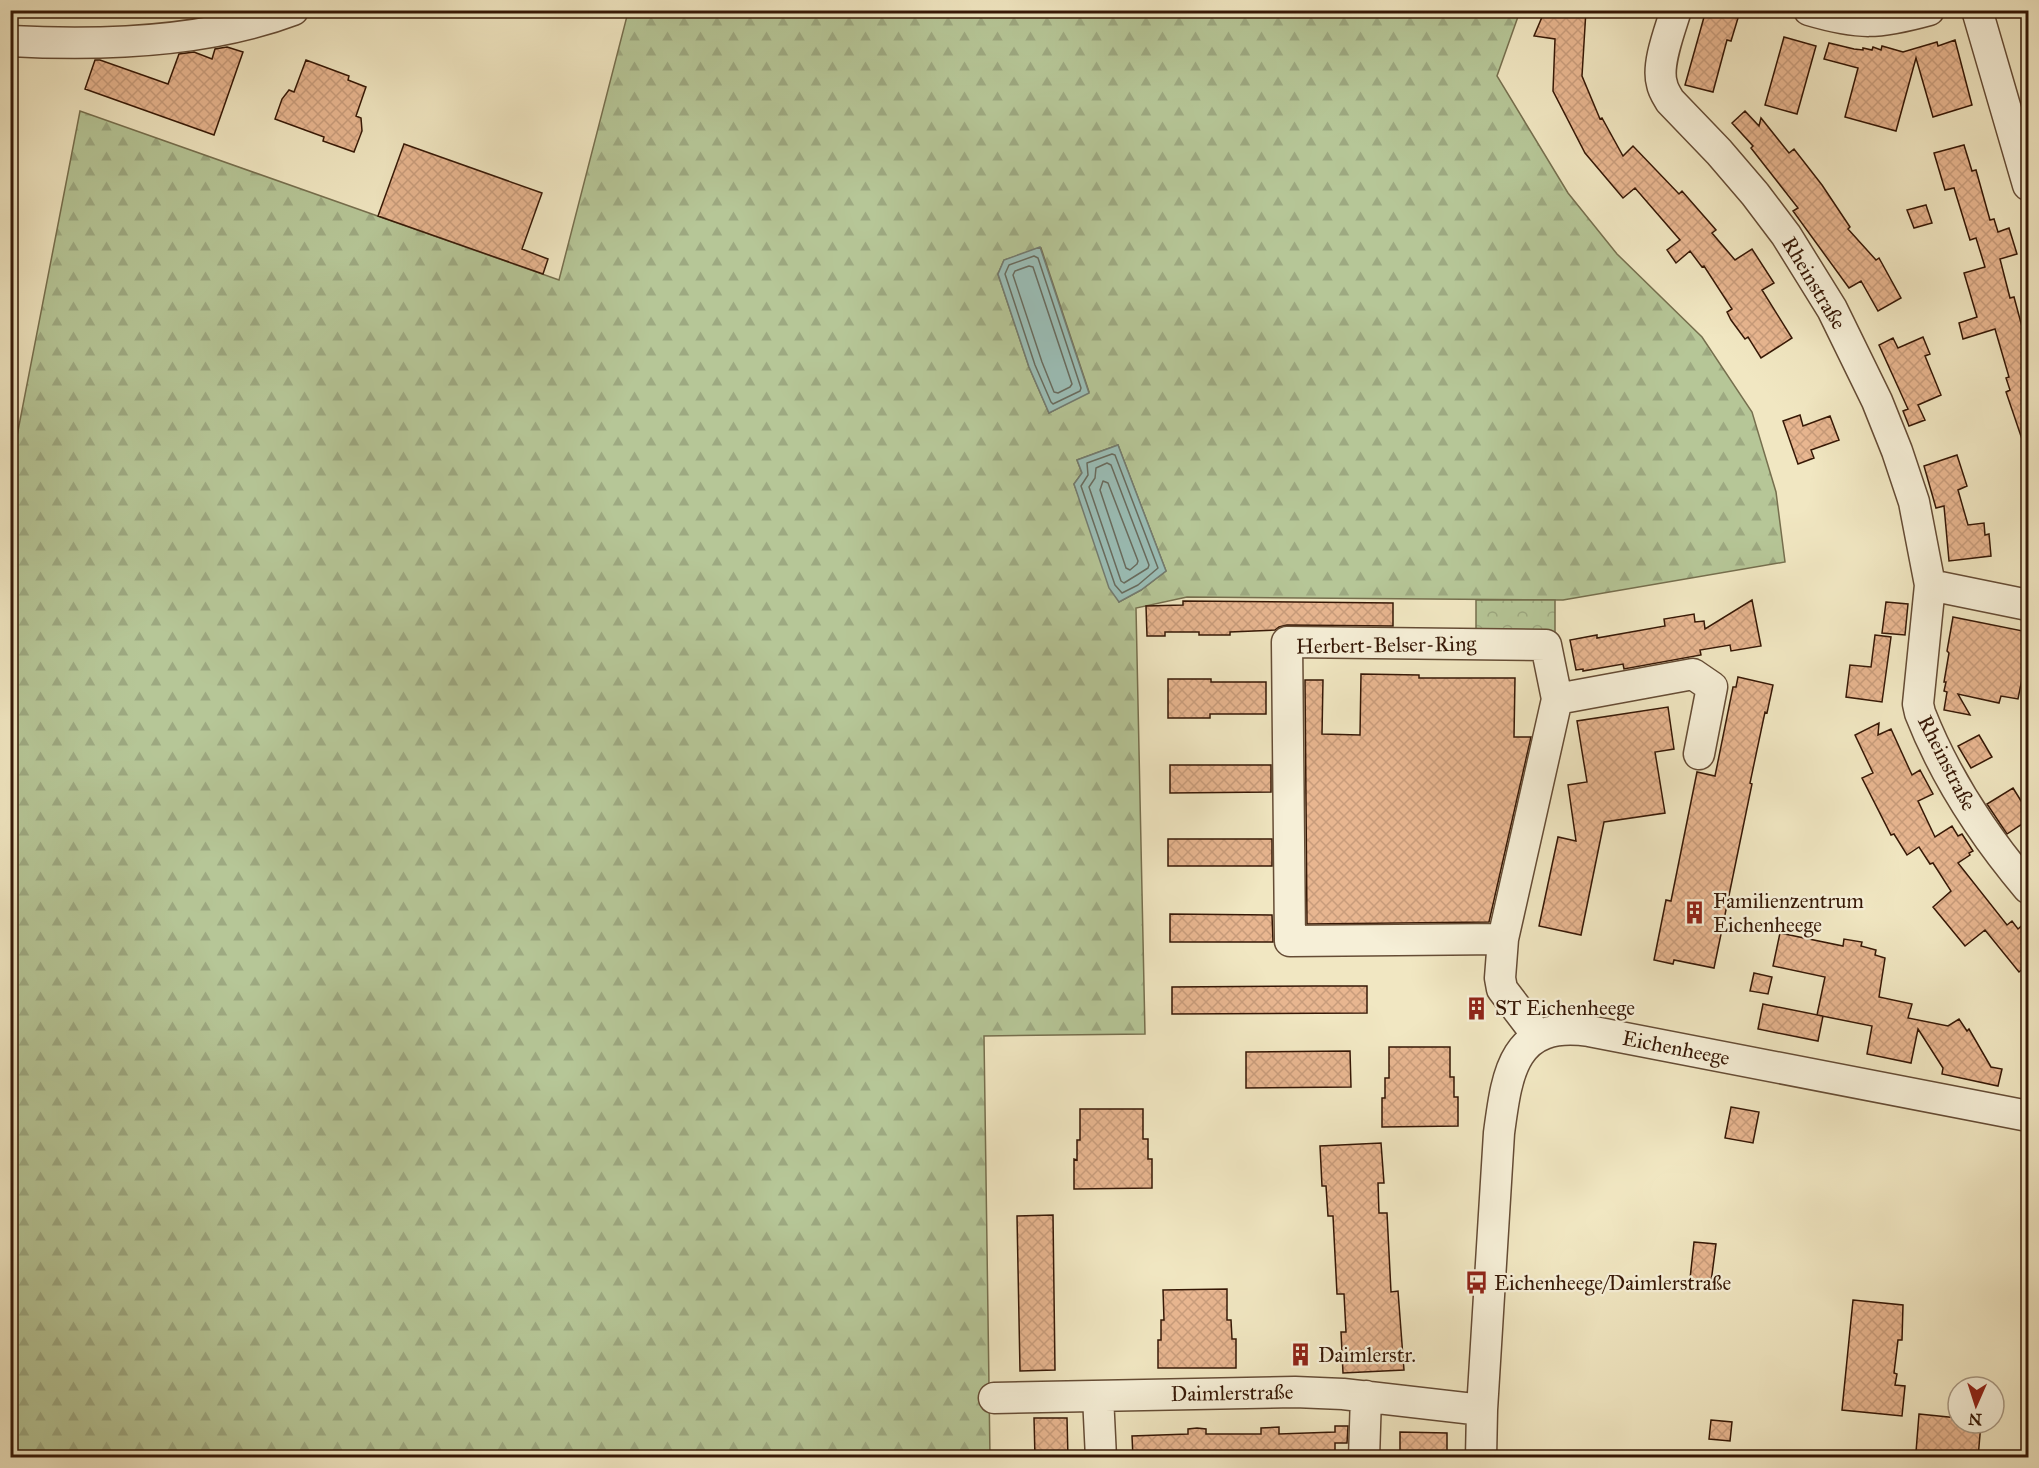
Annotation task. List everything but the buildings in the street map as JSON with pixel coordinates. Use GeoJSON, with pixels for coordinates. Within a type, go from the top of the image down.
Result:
{"type":"FeatureCollection","features":[{"type":"Feature","properties":{"kind":"street"},"geometry":{"type":"LineString","coordinates":[[10,41],[82,43],[159,38],[247,26],[293,10]]}},
{"type":"Feature","properties":{"kind":"street","name":"Rheinstraße"},"geometry":{"type":"LineString","coordinates":[[1676,10],[1662,60],[1661,82],[1664,91],[1670,101],[1755,194],[1786,235],[1832,309],[1877,401],[1914,502],[1930,585],[1918,704],[1920,713],[1966,804],[1996,850],[2028,888]]}},
{"type":"Feature","properties":{"kind":"street"},"geometry":{"type":"LineString","coordinates":[[1809,10],[1854,22],[1875,22],[1929,10]]}},
{"type":"Feature","properties":{"kind":"street"},"geometry":{"type":"LineString","coordinates":[[1977,10],[2028,185]]}},
{"type":"Feature","properties":{"kind":"street"},"geometry":{"type":"LineString","coordinates":[[1930,585],[2028,605]]}},
{"type":"Feature","properties":{"kind":"street","name":"Herbert-Belser-Ring"},"geometry":{"type":"LineString","coordinates":[[1503,939],[1290,941],[1287,642],[1546,645],[1557,699],[1503,939],[1500,978],[1502,990],[1537,1035]]}},
{"type":"Feature","properties":{"kind":"street"},"geometry":{"type":"LineString","coordinates":[[1557,699],[1693,674],[1712,687],[1699,754]]}},
{"type":"Feature","properties":{"kind":"street","name":"Eichenheege"},"geometry":{"type":"LineString","coordinates":[[1537,1035],[1561,1028],[1589,1031],[2028,1116]]}},
{"type":"Feature","properties":{"kind":"street"},"geometry":{"type":"LineString","coordinates":[[1481,1458],[1499,1133],[1505,1089],[1518,1053],[1537,1035]]}},
{"type":"Feature","properties":{"kind":"street","name":"Daimlerstraße"},"geometry":{"type":"LineString","coordinates":[[994,1398],[1295,1392],[1366,1396],[1482,1410]]}},
{"type":"Feature","properties":{"kind":"street"},"geometry":{"type":"LineString","coordinates":[[1098,1396],[1101,1458]]}},
{"type":"Feature","properties":{"kind":"street"},"geometry":{"type":"LineString","coordinates":[[1364,1458],[1366,1396]]}},
{"type":"Feature","properties":{"kind":"green space"},"geometry":{"type":"Polygon","coordinates":[[[631,11],[1520,11],[1497,76],[1568,193],[1617,254],[1702,337],[1752,412],[1776,492],[1785,562],[1563,600],[1187,597],[1136,608],[1145,1034],[984,1036],[990,1457],[11,1458],[11,436],[17,436],[80,111],[559,280],[627,16],[631,11]],[[1041,248],[1004,260],[998,274],[1029,367],[1049,413],[1089,392],[1041,248]],[[1118,445],[1077,460],[1082,473],[1074,484],[1119,602],[1141,590],[1166,571],[1118,445]]]}},
{"type":"Feature","properties":{"kind":"green space"},"geometry":{"type":"Polygon","coordinates":[[[1476,600],[1555,600],[1555,638],[1476,637],[1476,600]]]}},
{"type":"Feature","properties":{"kind":"water"},"geometry":{"type":"Polygon","coordinates":[[[1040,247],[1089,393],[1049,413],[1029,367],[998,274],[1004,260],[1040,247]]]}},
{"type":"Feature","properties":{"kind":"water"},"geometry":{"type":"Polygon","coordinates":[[[1118,445],[1166,571],[1141,590],[1119,602],[1109,588],[1074,484],[1082,473],[1077,460],[1118,445]]]}},
{"type":"Feature","properties":{"kind":"place","name":"Familienzentrum Eichenheege"},"geometry":{"type":"Point","coordinates":[1695,913]}},
{"type":"Feature","properties":{"kind":"place","name":"ST Eichenheege"},"geometry":{"type":"Point","coordinates":[1477,1008]}},
{"type":"Feature","properties":{"kind":"place","name":"Eichenheege/Daimlerstraße"},"geometry":{"type":"Point","coordinates":[1476,1283]}},
{"type":"Feature","properties":{"kind":"place","name":"Daimlerstr."},"geometry":{"type":"Point","coordinates":[1300,1355]}}]}
